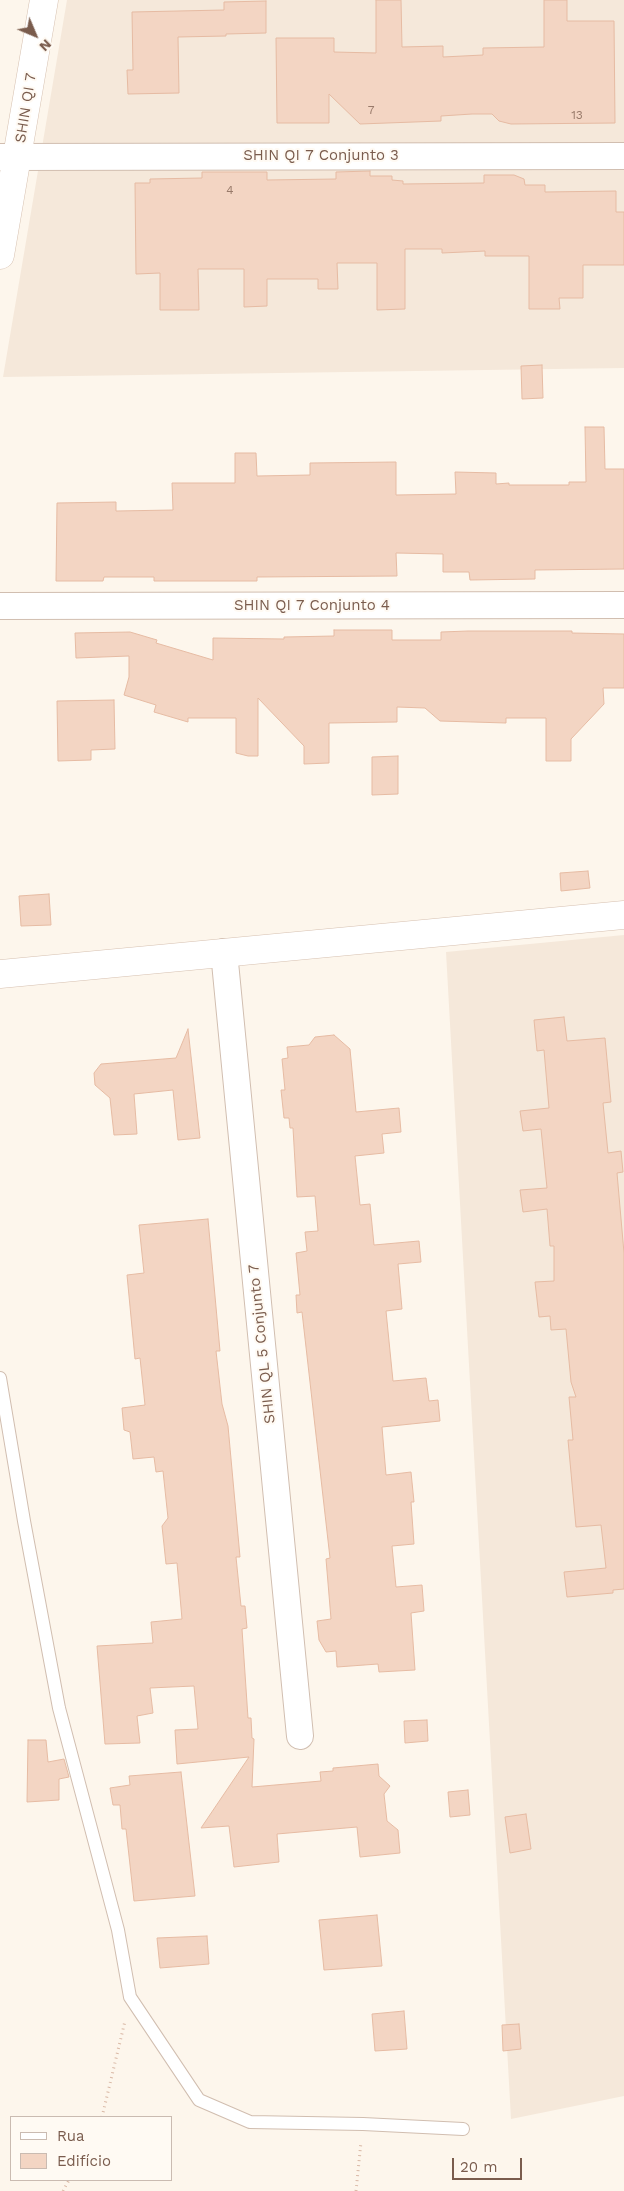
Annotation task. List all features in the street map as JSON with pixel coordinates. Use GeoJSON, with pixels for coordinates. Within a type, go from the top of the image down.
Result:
{"type":"FeatureCollection","features":[{"type":"Feature","properties":{"kind":"street","name":"SHIN QI 7"},"geometry":{"type":"LineString","coordinates":[[0,255],[9,157],[44,0]]}},
{"type":"Feature","properties":{"kind":"street","name":"SHIN QI 7 Conjunto 3"},"geometry":{"type":"LineString","coordinates":[[9,157],[624,156]]}},
{"type":"Feature","properties":{"kind":"street","name":"SHIN QI 7 Conjunto 4"},"geometry":{"type":"LineString","coordinates":[[0,606],[624,605]]}},
{"type":"Feature","properties":{"kind":"street"},"geometry":{"type":"LineString","coordinates":[[0,974],[624,915]]}},
{"type":"Feature","properties":{"kind":"street","name":"SHIN QL 5 Conjunto 7"},"geometry":{"type":"LineString","coordinates":[[224,952],[300,1736]]}},
{"type":"Feature","properties":{"kind":"lane"},"geometry":{"type":"LineString","coordinates":[[0,1378],[24,1521],[59,1708],[118,1930],[130,1996],[199,2100],[250,2122],[363,2124],[463,2129]]}},
{"type":"Feature","properties":{"kind":"path"},"geometry":{"type":"LineString","coordinates":[[102,2116],[130,1996]]}},
{"type":"Feature","properties":{"kind":"path"},"geometry":{"type":"LineString","coordinates":[[356,2191],[363,2124]]}},
{"type":"Feature","properties":{"kind":"shaded area"},"geometry":{"type":"Polygon","coordinates":[[[67,0],[624,0],[624,368],[3,377],[67,0]]]}},
{"type":"Feature","properties":{"kind":"shaded area"},"geometry":{"type":"Polygon","coordinates":[[[624,935],[624,2096],[511,2119],[446,952],[624,935]]]}},
{"type":"Feature","properties":{"kind":"building"},"geometry":{"type":"Polygon","coordinates":[[[376,0],[401,0],[402,47],[443,46],[443,57],[483,55],[483,48],[544,47],[544,0],[567,0],[567,21],[614,21],[615,123],[511,124],[499,121],[492,114],[472,114],[441,116],[441,121],[360,124],[329,94],[329,123],[277,123],[276,38],[334,38],[334,52],[376,53],[376,0]]]}},
{"type":"Feature","properties":{"kind":"building"},"geometry":{"type":"Polygon","coordinates":[[[266,1],[266,33],[178,37],[179,93],[128,94],[127,70],[133,70],[132,12],[224,10],[224,2],[266,1]]]}},
{"type":"Feature","properties":{"kind":"building"},"geometry":{"type":"Polygon","coordinates":[[[370,171],[370,176],[392,176],[392,180],[403,181],[403,184],[484,183],[484,175],[514,175],[524,179],[525,185],[545,185],[545,192],[616,191],[616,212],[624,212],[624,265],[583,265],[583,298],[559,298],[560,309],[529,309],[529,256],[485,256],[485,251],[442,253],[442,249],[405,249],[405,309],[377,310],[377,263],[337,263],[338,289],[318,289],[318,279],[267,279],[267,306],[244,307],[244,269],[198,269],[199,310],[160,310],[160,273],[136,274],[135,183],[150,183],[150,179],[202,178],[202,172],[267,172],[267,180],[336,179],[336,172],[370,171]]]}},
{"type":"Feature","properties":{"kind":"building"},"geometry":{"type":"Polygon","coordinates":[[[542,365],[543,398],[522,399],[521,366],[542,365]]]}},
{"type":"Feature","properties":{"kind":"building"},"geometry":{"type":"Polygon","coordinates":[[[585,427],[604,427],[605,469],[624,469],[624,569],[535,570],[535,579],[470,580],[469,572],[443,572],[443,554],[396,553],[397,576],[257,577],[257,581],[154,581],[154,577],[104,577],[103,581],[56,581],[57,503],[116,502],[116,511],[173,510],[172,483],[235,483],[235,453],[256,453],[257,476],[310,475],[310,463],[396,462],[396,495],[456,494],[455,472],[496,473],[496,484],[569,485],[569,482],[586,482],[585,427]]]}},
{"type":"Feature","properties":{"kind":"building"},"geometry":{"type":"Polygon","coordinates":[[[334,630],[392,630],[392,640],[441,640],[441,632],[468,631],[572,631],[572,633],[624,634],[624,688],[603,688],[604,704],[571,739],[571,761],[546,761],[546,718],[506,718],[506,723],[440,721],[425,708],[397,707],[397,722],[329,723],[329,763],[304,764],[304,746],[258,698],[258,756],[248,756],[236,753],[236,718],[188,718],[188,722],[154,712],[156,705],[124,695],[129,677],[129,656],[76,658],[75,633],[130,632],[157,640],[156,643],[213,660],[213,638],[284,639],[284,637],[334,636],[334,630]]]}},
{"type":"Feature","properties":{"kind":"building"},"geometry":{"type":"Polygon","coordinates":[[[114,700],[115,749],[91,750],[91,760],[58,761],[57,701],[114,700]]]}},
{"type":"Feature","properties":{"kind":"building"},"geometry":{"type":"Polygon","coordinates":[[[398,756],[398,794],[372,795],[372,757],[398,756]]]}},
{"type":"Feature","properties":{"kind":"building"},"geometry":{"type":"Polygon","coordinates":[[[588,871],[590,888],[561,891],[560,873],[588,871]]]}},
{"type":"Feature","properties":{"kind":"building"},"geometry":{"type":"Polygon","coordinates":[[[49,894],[51,925],[21,926],[19,896],[49,894]]]}},
{"type":"Feature","properties":{"kind":"building"},"geometry":{"type":"Polygon","coordinates":[[[564,1017],[567,1041],[605,1038],[611,1102],[603,1103],[608,1153],[621,1151],[623,1172],[617,1173],[624,1253],[624,1589],[613,1590],[613,1593],[567,1597],[564,1572],[606,1568],[601,1525],[576,1527],[568,1440],[573,1440],[569,1397],[576,1397],[571,1382],[566,1329],[551,1330],[550,1316],[539,1317],[535,1282],[554,1281],[554,1246],[550,1246],[547,1209],[523,1212],[520,1190],[547,1188],[541,1129],[523,1131],[520,1111],[549,1108],[544,1050],[537,1051],[534,1020],[564,1017]]]}},
{"type":"Feature","properties":{"kind":"building"},"geometry":{"type":"Polygon","coordinates":[[[188,1029],[200,1138],[178,1140],[173,1090],[134,1094],[137,1134],[114,1135],[110,1098],[95,1085],[94,1073],[101,1064],[176,1058],[188,1029]]]}},
{"type":"Feature","properties":{"kind":"building"},"geometry":{"type":"Polygon","coordinates":[[[334,1035],[350,1049],[356,1112],[399,1108],[401,1132],[382,1134],[384,1153],[355,1156],[360,1205],[370,1204],[374,1245],[419,1241],[421,1262],[398,1264],[402,1309],[386,1311],[393,1381],[426,1378],[429,1401],[438,1400],[440,1421],[382,1427],[386,1475],[411,1472],[414,1502],[411,1502],[414,1544],[392,1546],[396,1587],[422,1585],[424,1611],[411,1613],[415,1670],[379,1672],[378,1664],[337,1667],[336,1651],[326,1652],[319,1640],[317,1621],[331,1619],[326,1559],[330,1558],[302,1312],[297,1313],[296,1295],[300,1295],[296,1253],[307,1251],[305,1232],[318,1231],[315,1196],[297,1197],[293,1128],[290,1128],[289,1118],[284,1118],[281,1090],[285,1090],[282,1059],[288,1058],[287,1047],[309,1045],[315,1037],[334,1035]]]}},
{"type":"Feature","properties":{"kind":"building"},"geometry":{"type":"Polygon","coordinates":[[[208,1219],[220,1351],[216,1351],[222,1404],[228,1426],[240,1557],[236,1557],[241,1606],[245,1606],[247,1628],[242,1629],[248,1718],[251,1718],[252,1738],[254,1739],[252,1787],[321,1781],[320,1772],[333,1771],[333,1768],[378,1764],[379,1776],[390,1786],[384,1794],[387,1821],[398,1830],[400,1853],[360,1857],[357,1827],[277,1834],[279,1862],[234,1867],[229,1826],[201,1828],[249,1757],[177,1764],[175,1730],[198,1729],[194,1686],[150,1688],[153,1713],[137,1716],[140,1743],[105,1744],[97,1646],[153,1643],[151,1622],[182,1619],[177,1563],[166,1564],[162,1526],[168,1518],[163,1471],[156,1472],[154,1457],[133,1459],[130,1432],[124,1430],[122,1408],[145,1405],[140,1358],[135,1359],[127,1275],[144,1273],[139,1225],[208,1219]]]}},
{"type":"Feature","properties":{"kind":"building"},"geometry":{"type":"Polygon","coordinates":[[[427,1720],[428,1741],[405,1743],[404,1721],[427,1720]]]}},
{"type":"Feature","properties":{"kind":"building"},"geometry":{"type":"Polygon","coordinates":[[[28,1740],[46,1740],[48,1762],[64,1759],[69,1777],[59,1779],[59,1800],[27,1802],[28,1740]]]}},
{"type":"Feature","properties":{"kind":"building"},"geometry":{"type":"Polygon","coordinates":[[[181,1772],[195,1896],[134,1901],[126,1829],[122,1829],[120,1805],[113,1805],[110,1788],[130,1785],[129,1776],[181,1772]]]}},
{"type":"Feature","properties":{"kind":"building"},"geometry":{"type":"Polygon","coordinates":[[[468,1790],[470,1815],[450,1817],[448,1792],[468,1790]]]}},
{"type":"Feature","properties":{"kind":"building"},"geometry":{"type":"Polygon","coordinates":[[[526,1814],[531,1849],[510,1853],[505,1817],[526,1814]]]}},
{"type":"Feature","properties":{"kind":"building"},"geometry":{"type":"Polygon","coordinates":[[[377,1915],[382,1966],[324,1970],[319,1920],[377,1915]]]}},
{"type":"Feature","properties":{"kind":"building"},"geometry":{"type":"Polygon","coordinates":[[[207,1936],[209,1964],[160,1968],[157,1938],[207,1936]]]}},
{"type":"Feature","properties":{"kind":"building"},"geometry":{"type":"Polygon","coordinates":[[[404,2011],[407,2049],[375,2051],[372,2014],[404,2011]]]}},
{"type":"Feature","properties":{"kind":"building"},"geometry":{"type":"Polygon","coordinates":[[[519,2024],[521,2049],[503,2051],[502,2025],[519,2024]]]}}]}
